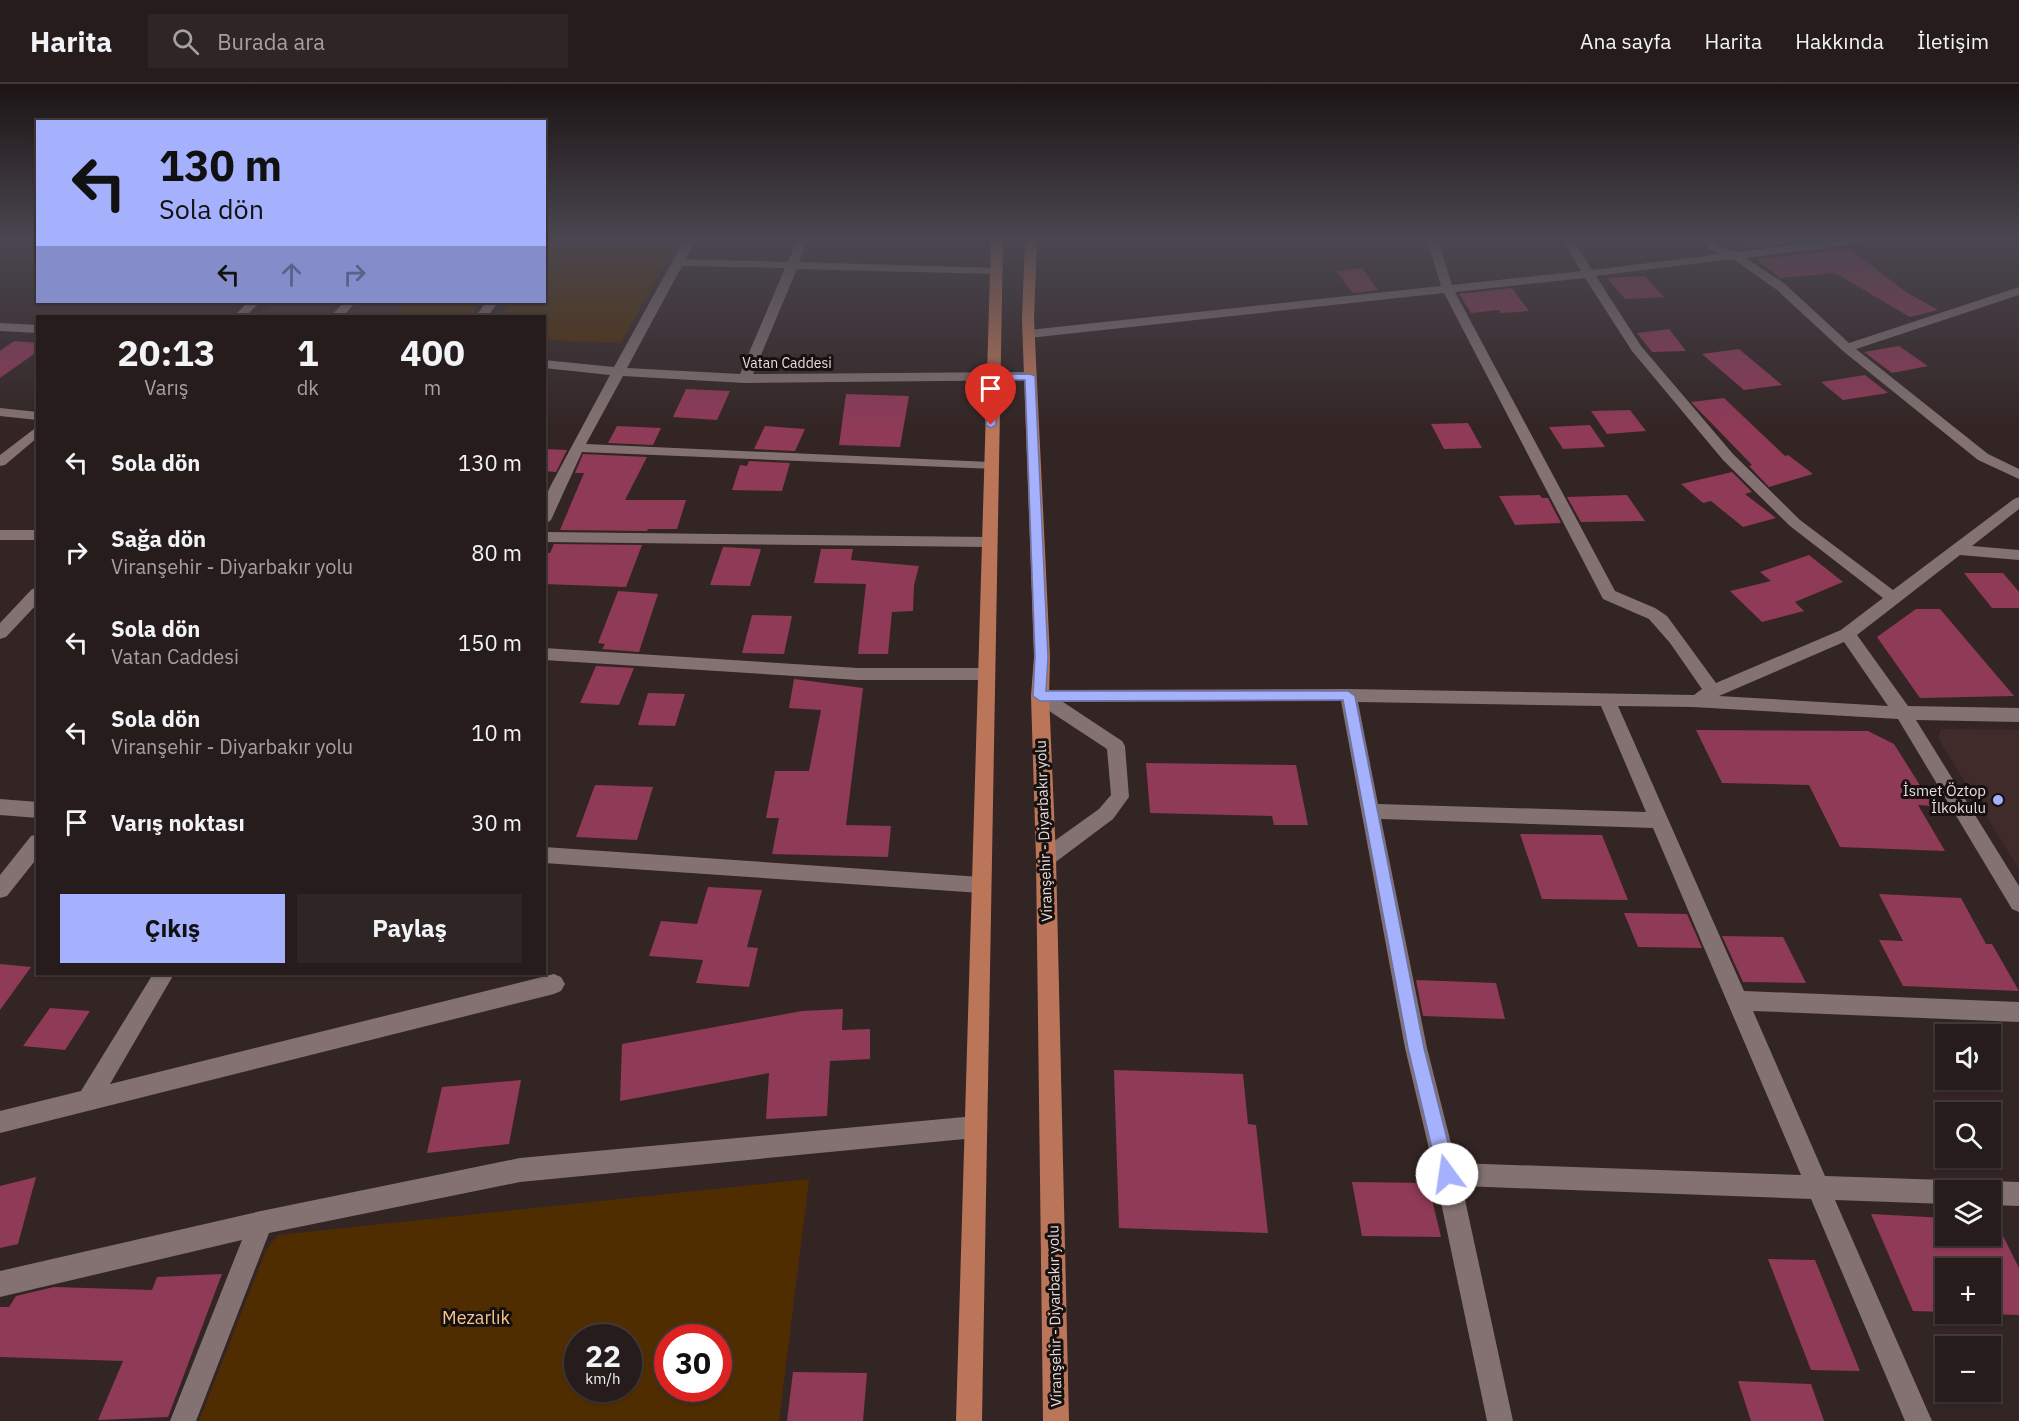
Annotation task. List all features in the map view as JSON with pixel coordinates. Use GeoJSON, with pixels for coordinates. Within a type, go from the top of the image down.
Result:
{"type":"FeatureCollection","features":[{"type":"Feature","properties":{"kind":"main road"},"geometry":{"type":"LineString","coordinates":[[969,1421],[996,302]]}},
{"type":"Feature","properties":{"kind":"main road","name":"Viranşehir - Diyarbakır yolu"},"geometry":{"type":"LineString","coordinates":[[1030,302],[1030,376],[1042,657],[1040,696],[1046,858],[1056,1421]]}},
{"type":"Feature","properties":{"kind":"street"},"geometry":{"type":"LineString","coordinates":[[546,516],[576,448],[657,302]]}},
{"type":"Feature","properties":{"kind":"street"},"geometry":{"type":"LineString","coordinates":[[744,379],[777,302]]}},
{"type":"Feature","properties":{"kind":"street"},"geometry":{"type":"LineString","coordinates":[[1029,334],[1316,302]]}},
{"type":"Feature","properties":{"kind":"street"},"geometry":{"type":"LineString","coordinates":[[1455,302],[1609,595],[1620,603],[1642,607],[1658,616],[1712,690]]}},
{"type":"Feature","properties":{"kind":"street"},"geometry":{"type":"LineString","coordinates":[[1606,302],[1636,348],[1728,457],[1796,523],[1894,600]]}},
{"type":"Feature","properties":{"kind":"street"},"geometry":{"type":"LineString","coordinates":[[1798,302],[1847,348],[1983,457],[2019,475]]}},
{"type":"Feature","properties":{"kind":"street"},"geometry":{"type":"LineString","coordinates":[[1847,348],[1985,302]]}},
{"type":"Feature","properties":{"kind":"street"},"geometry":{"type":"LineString","coordinates":[[241,315],[253,303]]}},
{"type":"Feature","properties":{"kind":"street"},"geometry":{"type":"LineString","coordinates":[[338,315],[349,303]]}},
{"type":"Feature","properties":{"kind":"street"},"geometry":{"type":"LineString","coordinates":[[3,330],[36,329]]}},
{"type":"Feature","properties":{"kind":"street","name":"Vatan Caddesi"},"geometry":{"type":"LineString","coordinates":[[546,364],[619,373],[744,379],[1030,376]]}},
{"type":"Feature","properties":{"kind":"street"},"geometry":{"type":"LineString","coordinates":[[0,412],[36,416]]}},
{"type":"Feature","properties":{"kind":"street"},"geometry":{"type":"LineString","coordinates":[[0,462],[36,432]]}},
{"type":"Feature","properties":{"kind":"street"},"geometry":{"type":"LineString","coordinates":[[576,448],[990,466]]}},
{"type":"Feature","properties":{"kind":"street"},"geometry":{"type":"LineString","coordinates":[[1693,701],[1712,690],[1847,634],[2019,502]]}},
{"type":"Feature","properties":{"kind":"street"},"geometry":{"type":"LineString","coordinates":[[0,535],[36,535]]}},
{"type":"Feature","properties":{"kind":"street"},"geometry":{"type":"LineString","coordinates":[[546,537],[989,542]]}},
{"type":"Feature","properties":{"kind":"street"},"geometry":{"type":"LineString","coordinates":[[1957,550],[2019,555]]}},
{"type":"Feature","properties":{"kind":"street"},"geometry":{"type":"LineString","coordinates":[[0,633],[36,595]]}},
{"type":"Feature","properties":{"kind":"street"},"geometry":{"type":"LineString","coordinates":[[1847,634],[1903,713],[2010,874],[2019,903]]}},
{"type":"Feature","properties":{"kind":"street"},"geometry":{"type":"LineString","coordinates":[[546,654],[858,674],[986,674]]}},
{"type":"Feature","properties":{"kind":"street"},"geometry":{"type":"LineString","coordinates":[[1040,696],[1348,696],[1693,701],[1903,713],[2019,715]]}},
{"type":"Feature","properties":{"kind":"street"},"geometry":{"type":"LineString","coordinates":[[1040,696],[1116,746],[1120,797],[1106,814],[1046,858]]}},
{"type":"Feature","properties":{"kind":"street"},"geometry":{"type":"LineString","coordinates":[[1348,696],[1416,1048],[1447,1174],[1500,1421]]}},
{"type":"Feature","properties":{"kind":"street"},"geometry":{"type":"LineString","coordinates":[[1607,700],[1919,1421]]}},
{"type":"Feature","properties":{"kind":"street"},"geometry":{"type":"LineString","coordinates":[[0,807],[36,810]]}},
{"type":"Feature","properties":{"kind":"street"},"geometry":{"type":"LineString","coordinates":[[1370,811],[1659,820]]}},
{"type":"Feature","properties":{"kind":"street"},"geometry":{"type":"LineString","coordinates":[[0,890],[36,845]]}},
{"type":"Feature","properties":{"kind":"street"},"geometry":{"type":"LineString","coordinates":[[546,855],[981,885]]}},
{"type":"Feature","properties":{"kind":"street"},"geometry":{"type":"LineString","coordinates":[[88,1100],[163,975]]}},
{"type":"Feature","properties":{"kind":"street"},"geometry":{"type":"LineString","coordinates":[[0,1122],[554,984]]}},
{"type":"Feature","properties":{"kind":"street"},"geometry":{"type":"LineString","coordinates":[[1738,1001],[2019,1012]]}},
{"type":"Feature","properties":{"kind":"street"},"geometry":{"type":"LineString","coordinates":[[0,1284],[261,1223],[520,1170],[975,1127]]}},
{"type":"Feature","properties":{"kind":"street"},"geometry":{"type":"LineString","coordinates":[[1447,1174],[1935,1192]]}},
{"type":"Feature","properties":{"kind":"street"},"geometry":{"type":"LineString","coordinates":[[2001,1193],[2019,1194]]}},
{"type":"Feature","properties":{"kind":"street"},"geometry":{"type":"LineString","coordinates":[[183,1421],[261,1223]]}},
{"type":"Feature","properties":{"kind":"shaded area"},"geometry":{"type":"Polygon","coordinates":[[[270,303],[479,303],[472,315],[258,315],[270,303]]]}},
{"type":"Feature","properties":{"kind":"shaded area","name":"İsmet Öztop İlkokulu"},"geometry":{"type":"Polygon","coordinates":[[[1941,729],[2019,730],[2019,869],[1938,738],[1941,729]]]}},
{"type":"Feature","properties":{"kind":"green space"},"geometry":{"type":"Polygon","coordinates":[[[644,302],[621,343],[546,340],[546,315],[501,315],[508,303],[644,302]]]}},
{"type":"Feature","properties":{"kind":"green space"},"geometry":{"type":"Polygon","coordinates":[[[404,303],[479,303],[472,315],[396,315],[404,303]]]}},
{"type":"Feature","properties":{"kind":"green space","name":"Mezarlık"},"geometry":{"type":"Polygon","coordinates":[[[809,1179],[779,1421],[199,1421],[266,1250],[278,1235],[809,1179]]]}},
{"type":"Feature","properties":{"kind":"building"},"geometry":{"type":"Polygon","coordinates":[[[1464,302],[1523,302],[1529,311],[1501,313],[1499,310],[1471,313],[1464,302]]]}},
{"type":"Feature","properties":{"kind":"building"},"geometry":{"type":"Polygon","coordinates":[[[1885,302],[1924,302],[1938,310],[1910,317],[1885,302]]]}},
{"type":"Feature","properties":{"kind":"building"},"geometry":{"type":"Polygon","coordinates":[[[1669,329],[1686,351],[1652,352],[1637,333],[1669,329]]]}},
{"type":"Feature","properties":{"kind":"building"},"geometry":{"type":"Polygon","coordinates":[[[14,341],[36,343],[36,352],[0,378],[0,351],[14,341]]]}},
{"type":"Feature","properties":{"kind":"building"},"geometry":{"type":"Polygon","coordinates":[[[1899,346],[1928,366],[1892,373],[1864,352],[1899,346]]]}},
{"type":"Feature","properties":{"kind":"building"},"geometry":{"type":"Polygon","coordinates":[[[1739,349],[1782,385],[1744,390],[1702,354],[1739,349]]]}},
{"type":"Feature","properties":{"kind":"building"},"geometry":{"type":"Polygon","coordinates":[[[1865,375],[1888,393],[1843,400],[1821,382],[1865,375]]]}},
{"type":"Feature","properties":{"kind":"building"},"geometry":{"type":"Polygon","coordinates":[[[686,389],[730,391],[717,420],[673,417],[686,389]]]}},
{"type":"Feature","properties":{"kind":"building"},"geometry":{"type":"Polygon","coordinates":[[[846,394],[909,396],[900,447],[839,445],[846,394]]]}},
{"type":"Feature","properties":{"kind":"building"},"geometry":{"type":"Polygon","coordinates":[[[1724,398],[1785,456],[1788,455],[1813,474],[1769,487],[1749,466],[1752,465],[1691,402],[1724,398]]]}},
{"type":"Feature","properties":{"kind":"building"},"geometry":{"type":"Polygon","coordinates":[[[1630,410],[1646,431],[1607,434],[1591,411],[1630,410]]]}},
{"type":"Feature","properties":{"kind":"building"},"geometry":{"type":"Polygon","coordinates":[[[1468,423],[1482,448],[1444,449],[1431,424],[1468,423]]]}},
{"type":"Feature","properties":{"kind":"building"},"geometry":{"type":"Polygon","coordinates":[[[1590,425],[1605,447],[1563,449],[1549,427],[1590,425]]]}},
{"type":"Feature","properties":{"kind":"building"},"geometry":{"type":"Polygon","coordinates":[[[617,426],[661,428],[653,445],[608,443],[617,426]]]}},
{"type":"Feature","properties":{"kind":"building"},"geometry":{"type":"Polygon","coordinates":[[[765,426],[805,429],[795,451],[754,449],[765,426]]]}},
{"type":"Feature","properties":{"kind":"building"},"geometry":{"type":"Polygon","coordinates":[[[546,449],[567,450],[556,472],[546,471],[546,449]]]}},
{"type":"Feature","properties":{"kind":"building"},"geometry":{"type":"Polygon","coordinates":[[[583,454],[647,457],[625,500],[686,500],[677,529],[560,530],[584,473],[575,473],[583,454]]]}},
{"type":"Feature","properties":{"kind":"building"},"geometry":{"type":"Polygon","coordinates":[[[749,461],[790,463],[782,491],[732,490],[740,465],[747,466],[749,461]]]}},
{"type":"Feature","properties":{"kind":"building"},"geometry":{"type":"Polygon","coordinates":[[[1732,472],[1752,492],[1745,494],[1776,518],[1743,527],[1711,501],[1703,503],[1681,484],[1732,472]]]}},
{"type":"Feature","properties":{"kind":"building"},"geometry":{"type":"Polygon","coordinates":[[[1540,495],[1542,498],[1548,498],[1561,523],[1515,525],[1499,496],[1540,495]]]}},
{"type":"Feature","properties":{"kind":"building"},"geometry":{"type":"Polygon","coordinates":[[[1627,495],[1645,521],[1581,522],[1567,497],[1627,495]]]}},
{"type":"Feature","properties":{"kind":"building"},"geometry":{"type":"Polygon","coordinates":[[[554,544],[642,545],[626,587],[546,584],[546,553],[550,553],[554,544]]]}},
{"type":"Feature","properties":{"kind":"building"},"geometry":{"type":"Polygon","coordinates":[[[723,547],[761,549],[750,586],[710,585],[723,547]]]}},
{"type":"Feature","properties":{"kind":"building"},"geometry":{"type":"Polygon","coordinates":[[[821,549],[853,549],[851,560],[919,566],[914,585],[913,611],[892,612],[888,654],[858,654],[866,584],[814,583],[821,549]]]}},
{"type":"Feature","properties":{"kind":"building"},"geometry":{"type":"Polygon","coordinates":[[[1809,555],[1843,582],[1795,602],[1804,611],[1762,622],[1730,591],[1771,581],[1760,572],[1809,555]]]}},
{"type":"Feature","properties":{"kind":"building"},"geometry":{"type":"Polygon","coordinates":[[[1964,573],[2003,573],[2019,592],[2019,608],[1992,608],[1964,573]]]}},
{"type":"Feature","properties":{"kind":"building"},"geometry":{"type":"Polygon","coordinates":[[[618,591],[658,594],[639,652],[602,649],[605,644],[598,643],[618,591]]]}},
{"type":"Feature","properties":{"kind":"building"},"geometry":{"type":"Polygon","coordinates":[[[1916,609],[1940,609],[2014,696],[1920,698],[1877,637],[1916,609]]]}},
{"type":"Feature","properties":{"kind":"building"},"geometry":{"type":"Polygon","coordinates":[[[752,615],[792,616],[784,654],[742,653],[752,615]]]}},
{"type":"Feature","properties":{"kind":"building"},"geometry":{"type":"Polygon","coordinates":[[[596,666],[634,668],[619,705],[580,703],[596,666]]]}},
{"type":"Feature","properties":{"kind":"building"},"geometry":{"type":"Polygon","coordinates":[[[794,679],[863,688],[846,825],[891,826],[888,857],[772,854],[779,818],[766,818],[775,771],[809,771],[821,710],[789,708],[794,679]]]}},
{"type":"Feature","properties":{"kind":"building"},"geometry":{"type":"Polygon","coordinates":[[[648,693],[685,694],[675,726],[638,725],[648,693]]]}},
{"type":"Feature","properties":{"kind":"building"},"geometry":{"type":"Polygon","coordinates":[[[1696,730],[1868,731],[1894,744],[1933,806],[1918,805],[1945,851],[1840,847],[1809,785],[1722,783],[1696,730]]]}},
{"type":"Feature","properties":{"kind":"building"},"geometry":{"type":"Polygon","coordinates":[[[1146,763],[1296,765],[1308,825],[1274,825],[1272,816],[1150,813],[1146,763]]]}},
{"type":"Feature","properties":{"kind":"building"},"geometry":{"type":"Polygon","coordinates":[[[595,785],[653,787],[637,840],[576,837],[595,785]]]}},
{"type":"Feature","properties":{"kind":"building"},"geometry":{"type":"Polygon","coordinates":[[[1520,834],[1602,835],[1628,900],[1542,899],[1520,834]]]}},
{"type":"Feature","properties":{"kind":"building"},"geometry":{"type":"Polygon","coordinates":[[[708,887],[762,890],[747,947],[758,948],[749,987],[696,983],[703,960],[649,956],[661,921],[697,924],[708,887]]]}},
{"type":"Feature","properties":{"kind":"building"},"geometry":{"type":"Polygon","coordinates":[[[1879,894],[1961,898],[1986,944],[1992,944],[2019,991],[1903,986],[1879,940],[1903,941],[1879,894]]]}},
{"type":"Feature","properties":{"kind":"building"},"geometry":{"type":"Polygon","coordinates":[[[1624,913],[1687,914],[1702,948],[1638,947],[1624,913]]]}},
{"type":"Feature","properties":{"kind":"building"},"geometry":{"type":"Polygon","coordinates":[[[1722,936],[1783,937],[1806,983],[1743,982],[1722,936]]]}},
{"type":"Feature","properties":{"kind":"building"},"geometry":{"type":"Polygon","coordinates":[[[0,964],[31,967],[0,1010],[0,964]]]}},
{"type":"Feature","properties":{"kind":"building"},"geometry":{"type":"Polygon","coordinates":[[[1416,980],[1496,983],[1505,1019],[1423,1016],[1416,980]]]}},
{"type":"Feature","properties":{"kind":"building"},"geometry":{"type":"Polygon","coordinates":[[[50,1008],[90,1011],[65,1050],[23,1046],[50,1008]]]}},
{"type":"Feature","properties":{"kind":"building"},"geometry":{"type":"Polygon","coordinates":[[[843,1009],[842,1030],[870,1029],[870,1059],[830,1061],[827,1116],[766,1119],[769,1073],[620,1101],[622,1044],[802,1011],[843,1009]]]}},
{"type":"Feature","properties":{"kind":"building"},"geometry":{"type":"Polygon","coordinates":[[[1114,1070],[1243,1074],[1248,1124],[1256,1125],[1268,1233],[1119,1228],[1114,1070]]]}},
{"type":"Feature","properties":{"kind":"building"},"geometry":{"type":"Polygon","coordinates":[[[521,1080],[509,1144],[427,1153],[442,1087],[521,1080]]]}},
{"type":"Feature","properties":{"kind":"building"},"geometry":{"type":"Polygon","coordinates":[[[36,1177],[18,1244],[0,1248],[0,1186],[36,1177]]]}},
{"type":"Feature","properties":{"kind":"building"},"geometry":{"type":"Polygon","coordinates":[[[1352,1182],[1428,1183],[1441,1237],[1362,1236],[1352,1182]]]}},
{"type":"Feature","properties":{"kind":"building"},"geometry":{"type":"Polygon","coordinates":[[[1871,1214],[1935,1217],[1935,1246],[2001,1246],[2001,1236],[2003,1236],[2019,1268],[2019,1315],[2001,1314],[2001,1258],[1935,1258],[1935,1312],[1913,1311],[1871,1214]]]}},
{"type":"Feature","properties":{"kind":"building"},"geometry":{"type":"Polygon","coordinates":[[[1768,1259],[1815,1260],[1860,1371],[1811,1370],[1768,1259]]]}},
{"type":"Feature","properties":{"kind":"building"},"geometry":{"type":"Polygon","coordinates":[[[222,1274],[168,1417],[98,1420],[123,1361],[0,1357],[0,1307],[9,1307],[16,1296],[54,1287],[152,1290],[157,1277],[222,1274]]]}},
{"type":"Feature","properties":{"kind":"building"},"geometry":{"type":"Polygon","coordinates":[[[793,1372],[867,1373],[863,1421],[787,1421],[793,1372]]]}},
{"type":"Feature","properties":{"kind":"building"},"geometry":{"type":"Polygon","coordinates":[[[1738,1381],[1811,1384],[1824,1421],[1751,1421],[1738,1381]]]}},
{"type":"Feature","properties":{"kind":"place","name":"İsmet Öztop İlkokulu"},"geometry":{"type":"Point","coordinates":[1998,800]}},
{"type":"Feature","properties":{"kind":"route"},"geometry":{"type":"LineString","coordinates":[[991,425],[992,377],[1030,376],[1042,657],[1040,696],[1348,696],[1416,1048],[1447,1174]]}}]}
